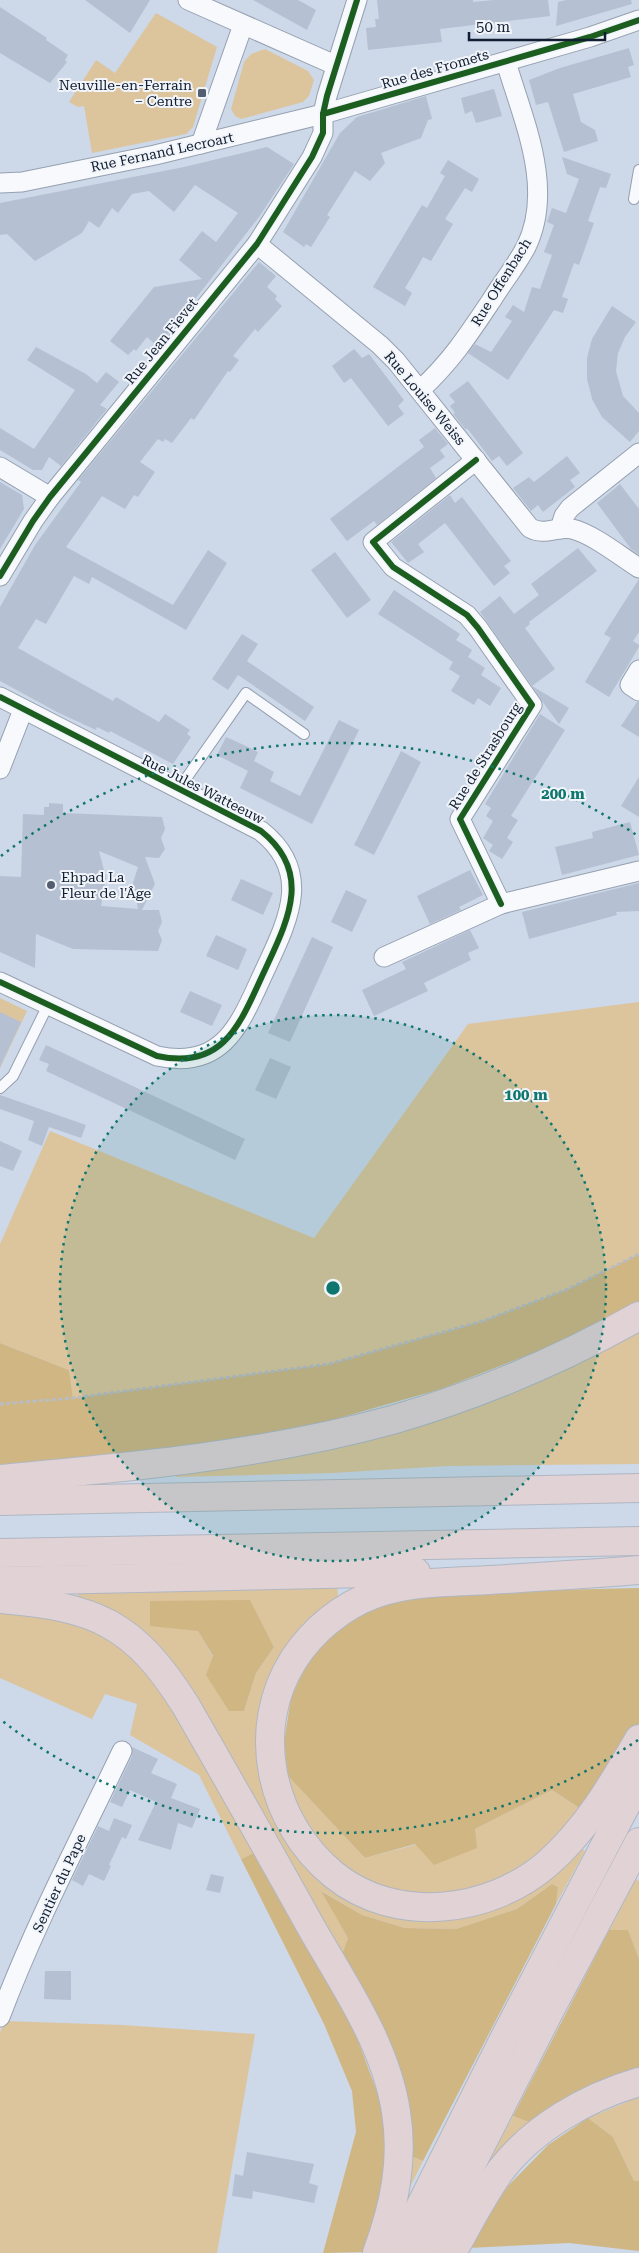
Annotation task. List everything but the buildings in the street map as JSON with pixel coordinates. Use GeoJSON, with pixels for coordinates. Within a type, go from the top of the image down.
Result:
{"type":"FeatureCollection","features":[{"type":"Feature","properties":{"kind":"highway"},"geometry":{"type":"LineString","coordinates":[[0,1479],[99,1470],[216,1456],[304,1441],[384,1422],[440,1404],[534,1369],[639,1316]]}},
{"type":"Feature","properties":{"kind":"highway"},"geometry":{"type":"LineString","coordinates":[[0,1501],[639,1488]]}},
{"type":"Feature","properties":{"kind":"highway"},"geometry":{"type":"LineString","coordinates":[[0,1553],[639,1541]]}},
{"type":"Feature","properties":{"kind":"highway"},"geometry":{"type":"LineString","coordinates":[[0,1581],[639,1569]]}},
{"type":"Feature","properties":{"kind":"highway"},"geometry":{"type":"LineString","coordinates":[[639,1569],[417,1585],[374,1594],[335,1616],[303,1646],[280,1683],[273,1704],[270,1731],[273,1775],[280,1797],[290,1820],[303,1841],[317,1858],[335,1876],[353,1887],[377,1898],[422,1907],[446,1907],[472,1903],[492,1897],[531,1876],[547,1864],[566,1846],[597,1808],[639,1739]]}},
{"type":"Feature","properties":{"kind":"highway"},"geometry":{"type":"LineString","coordinates":[[0,1599],[61,1607],[85,1613],[108,1623],[144,1649],[172,1683],[186,1706],[355,2004],[382,2059],[396,2111],[399,2160],[391,2211],[378,2253]]}},
{"type":"Feature","properties":{"kind":"highway"},"geometry":{"type":"LineString","coordinates":[[397,2253],[639,1780]]}},
{"type":"Feature","properties":{"kind":"highway"},"geometry":{"type":"LineString","coordinates":[[426,2253],[550,2010],[639,1842]]}},
{"type":"Feature","properties":{"kind":"highway"},"geometry":{"type":"LineString","coordinates":[[452,2253],[488,2190],[502,2169],[522,2148],[547,2127],[576,2110],[608,2093],[639,2082]]}},
{"type":"Feature","properties":{"kind":"street"},"geometry":{"type":"LineString","coordinates":[[188,0],[335,66]]}},
{"type":"Feature","properties":{"kind":"street","name":"Rue Jean Fievet"},"geometry":{"type":"LineString","coordinates":[[0,576],[50,497],[257,244],[320,141],[324,126],[323,114],[335,66],[357,0]]}},
{"type":"Feature","properties":{"kind":"street","name":"Rue des Fromets"},"geometry":{"type":"LineString","coordinates":[[323,114],[506,62],[606,32],[639,20]]}},
{"type":"Feature","properties":{"kind":"street"},"geometry":{"type":"LineString","coordinates":[[201,144],[243,25]]}},
{"type":"Feature","properties":{"kind":"street","name":"Rue Offenbach"},"geometry":{"type":"LineString","coordinates":[[420,390],[456,353],[523,251],[530,234],[536,209],[538,182],[536,167],[506,62]]}},
{"type":"Feature","properties":{"kind":"street","name":"Rue Fernand Lecroart"},"geometry":{"type":"LineString","coordinates":[[0,183],[22,182],[201,144],[323,114]]}},
{"type":"Feature","properties":{"kind":"street","name":"Rue Louise Weiss"},"geometry":{"type":"LineString","coordinates":[[257,244],[380,345],[420,390],[530,528],[542,532],[569,528],[586,535],[639,568]]}},
{"type":"Feature","properties":{"kind":"street"},"geometry":{"type":"LineString","coordinates":[[560,529],[564,516],[570,508],[639,453]]}},
{"type":"Feature","properties":{"kind":"street","name":"Rue de Strasbourg"},"geometry":{"type":"LineString","coordinates":[[476,460],[373,542],[393,568],[467,615],[473,621],[532,705],[460,819],[501,904]]}},
{"type":"Feature","properties":{"kind":"street"},"geometry":{"type":"LineString","coordinates":[[0,467],[50,497]]}},
{"type":"Feature","properties":{"kind":"street"},"geometry":{"type":"LineString","coordinates":[[639,670],[630,685],[639,691]]}},
{"type":"Feature","properties":{"kind":"street","name":"Rue Jules Watteeuw"},"geometry":{"type":"LineString","coordinates":[[0,697],[261,832],[276,845],[282,854],[291,876],[292,900],[286,924],[236,1029],[222,1044],[204,1054],[185,1058],[167,1058],[148,1052],[0,982]]}},
{"type":"Feature","properties":{"kind":"street"},"geometry":{"type":"LineString","coordinates":[[0,769],[23,710]]}},
{"type":"Feature","properties":{"kind":"street"},"geometry":{"type":"LineString","coordinates":[[384,958],[501,904],[639,871]]}},
{"type":"Feature","properties":{"kind":"street","name":"Sentier du Pape"},"geometry":{"type":"LineString","coordinates":[[0,2018],[48,1906],[122,1751]]}},
{"type":"Feature","properties":{"kind":"lane"},"geometry":{"type":"LineString","coordinates":[[634,199],[639,170]]}},
{"type":"Feature","properties":{"kind":"lane"},"geometry":{"type":"LineString","coordinates":[[178,790],[246,693],[304,734]]}},
{"type":"Feature","properties":{"kind":"lane"},"geometry":{"type":"LineString","coordinates":[[0,1088],[13,1076],[48,1005]]}},
{"type":"Feature","properties":{"kind":"path"},"geometry":{"type":"LineString","coordinates":[[0,1404],[73,1398],[330,1364],[483,1321],[568,1289],[639,1254]]}},
{"type":"Feature","properties":{"kind":"shaded area"},"geometry":{"type":"Polygon","coordinates":[[[156,13],[217,47],[193,127],[186,134],[92,153],[84,106],[78,107],[69,102],[96,60],[115,73],[156,13]]]}},
{"type":"Feature","properties":{"kind":"shaded area"},"geometry":{"type":"Polygon","coordinates":[[[265,49],[308,71],[314,80],[309,96],[303,102],[241,119],[235,116],[231,109],[244,62],[251,54],[265,49]]]}},
{"type":"Feature","properties":{"kind":"shaded area"},"geometry":{"type":"Polygon","coordinates":[[[0,998],[27,1011],[0,1068],[0,998]]]}},
{"type":"Feature","properties":{"kind":"shaded area"},"geometry":{"type":"Polygon","coordinates":[[[639,1002],[639,1254],[568,1289],[483,1321],[329,1364],[73,1398],[69,1370],[0,1343],[0,1244],[50,1131],[314,1238],[468,1024],[639,1002]]]}},
{"type":"Feature","properties":{"kind":"shaded area"},"geometry":{"type":"Polygon","coordinates":[[[639,1254],[639,1301],[551,1346],[441,1389],[318,1424],[210,1445],[0,1468],[0,1343],[69,1370],[73,1398],[329,1364],[483,1321],[568,1289],[639,1254]]]}},
{"type":"Feature","properties":{"kind":"shaded area"},"geometry":{"type":"Polygon","coordinates":[[[639,1331],[639,1464],[448,1466],[333,1473],[176,1477],[176,1473],[522,1387],[597,1355],[639,1331]]]}},
{"type":"Feature","properties":{"kind":"shaded area"},"geometry":{"type":"Polygon","coordinates":[[[337,1585],[339,1603],[292,1646],[276,1811],[408,1916],[581,1848],[585,1851],[556,1904],[558,1887],[552,1884],[517,1909],[456,1929],[405,1928],[362,1915],[322,1891],[348,1938],[340,1960],[201,1714],[77,1600],[78,1590],[337,1585]],[[150,1601],[198,1631],[244,1711],[256,1673],[274,1647],[250,1601],[150,1601]]]}},
{"type":"Feature","properties":{"kind":"shaded area"},"geometry":{"type":"Polygon","coordinates":[[[639,1588],[639,1724],[581,1809],[552,1790],[475,1829],[477,1848],[434,1865],[415,1844],[365,1858],[288,1776],[284,1742],[291,1698],[312,1653],[348,1621],[384,1601],[422,1593],[639,1588]]]}},
{"type":"Feature","properties":{"kind":"shaded area"},"geometry":{"type":"Polygon","coordinates":[[[250,1600],[274,1647],[256,1673],[244,1711],[229,1711],[206,1675],[213,1656],[198,1631],[150,1626],[150,1601],[250,1600]]]}},
{"type":"Feature","properties":{"kind":"shaded area"},"geometry":{"type":"Polygon","coordinates":[[[0,1612],[55,1615],[88,1627],[119,1644],[147,1670],[177,1712],[256,1852],[241,1859],[199,1775],[130,1735],[137,1704],[105,1694],[92,1719],[0,1678],[0,1612]]]}},
{"type":"Feature","properties":{"kind":"shaded area"},"geometry":{"type":"Polygon","coordinates":[[[288,1776],[365,1858],[475,1829],[552,1790],[581,1809],[530,1860],[507,1876],[486,1885],[447,1895],[420,1896],[382,1886],[363,1877],[330,1853],[316,1839],[305,1822],[295,1802],[288,1776]]]}},
{"type":"Feature","properties":{"kind":"shaded area"},"geometry":{"type":"Polygon","coordinates":[[[256,1852],[351,2021],[381,2103],[387,2149],[381,2201],[365,2252],[323,2253],[356,2132],[352,2091],[324,2024],[241,1859],[256,1852]]]}},
{"type":"Feature","properties":{"kind":"shaded area"},"geometry":{"type":"Polygon","coordinates":[[[636,1879],[639,1881],[639,1959],[628,1930],[609,1930],[636,1879]]]}},
{"type":"Feature","properties":{"kind":"shaded area"},"geometry":{"type":"Polygon","coordinates":[[[552,1884],[558,1887],[556,1904],[423,2161],[409,2155],[340,1960],[348,1938],[321,1891],[362,1915],[405,1928],[456,1929],[517,1909],[552,1884]]]}},
{"type":"Feature","properties":{"kind":"shaded area"},"geometry":{"type":"Polygon","coordinates":[[[609,1930],[628,1930],[639,1959],[639,2073],[537,2125],[513,2116],[609,1930]]]}},
{"type":"Feature","properties":{"kind":"shaded area"},"geometry":{"type":"Polygon","coordinates":[[[4,2021],[122,2025],[255,2034],[217,2253],[0,2253],[0,2033],[4,2021]]]}},
{"type":"Feature","properties":{"kind":"shaded area"},"geometry":{"type":"Polygon","coordinates":[[[639,2097],[639,2181],[634,2181],[613,2137],[588,2118],[639,2097]]]}},
{"type":"Feature","properties":{"kind":"shaded area"},"geometry":{"type":"Polygon","coordinates":[[[513,2116],[537,2125],[486,2168],[513,2116]]]}},
{"type":"Feature","properties":{"kind":"shaded area"},"geometry":{"type":"Polygon","coordinates":[[[588,2118],[613,2137],[634,2181],[639,2181],[639,2251],[569,2243],[467,2248],[508,2186],[548,2145],[588,2118]]]}},
{"type":"Feature","properties":{"kind":"shaded area"},"geometry":{"type":"Polygon","coordinates":[[[409,2155],[423,2161],[408,2191],[409,2155]]]}},
{"type":"Feature","properties":{"kind":"cycle path"},"geometry":{"type":"LineString","coordinates":[[0,576],[33,521],[50,497],[257,244],[312,157],[323,133],[323,114],[327,96],[357,0]]}},
{"type":"Feature","properties":{"kind":"cycle path"},"geometry":{"type":"LineString","coordinates":[[323,114],[590,37],[639,20]]}},
{"type":"Feature","properties":{"kind":"cycle path"},"geometry":{"type":"LineString","coordinates":[[476,460],[373,542],[393,567],[467,615],[532,705],[460,819],[501,904]]}},
{"type":"Feature","properties":{"kind":"cycle path"},"geometry":{"type":"LineString","coordinates":[[0,697],[261,831],[277,847],[287,864],[291,881],[291,899],[281,935],[247,1008],[227,1038],[215,1049],[199,1056],[180,1059],[157,1056],[0,982]]}},
{"type":"Feature","properties":{"kind":"place","name":"Neuville-en-Ferrain – Centre"},"geometry":{"type":"Point","coordinates":[202,93]}},
{"type":"Feature","properties":{"kind":"place","name":"Ehpad La Fleur de l'Âge"},"geometry":{"type":"Point","coordinates":[51,885]}}]}
